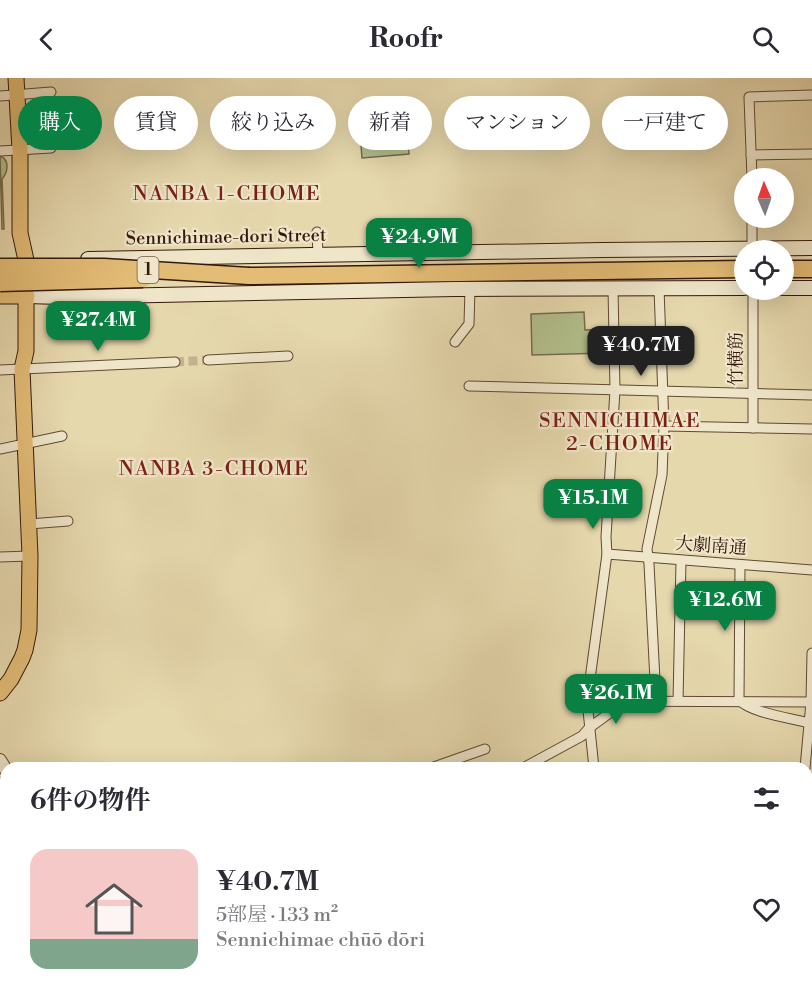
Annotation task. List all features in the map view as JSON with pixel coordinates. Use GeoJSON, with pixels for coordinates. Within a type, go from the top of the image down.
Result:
{"type":"FeatureCollection","features":[{"type":"Feature","properties":{"kind":"highway","name":"1"},"geometry":{"type":"LineString","coordinates":[[0,267],[104,267],[249,276]]}},
{"type":"Feature","properties":{"kind":"highway"},"geometry":{"type":"LineString","coordinates":[[0,283],[249,276],[734,269]]}},
{"type":"Feature","properties":{"kind":"highway"},"geometry":{"type":"LineString","coordinates":[[794,269],[812,269]]}},
{"type":"Feature","properties":{"kind":"main road"},"geometry":{"type":"LineString","coordinates":[[16,78],[18,122]]}},
{"type":"Feature","properties":{"kind":"main road"},"geometry":{"type":"LineString","coordinates":[[0,693],[11,680],[26,650],[29,630],[30,556],[22,369],[26,351],[27,296],[26,260],[20,226],[20,150]]}},
{"type":"Feature","properties":{"kind":"main road","name":"Sennichimae-dori Street"},"geometry":{"type":"LineString","coordinates":[[794,248],[812,248]]}},
{"type":"Feature","properties":{"kind":"main road","name":"Sennichimae-dori Street"},"geometry":{"type":"LineString","coordinates":[[0,261],[318,254],[734,249]]}},
{"type":"Feature","properties":{"kind":"main road"},"geometry":{"type":"LineString","coordinates":[[0,297],[470,289],[734,288]]}},
{"type":"Feature","properties":{"kind":"main road"},"geometry":{"type":"LineString","coordinates":[[794,288],[812,288]]}},
{"type":"Feature","properties":{"kind":"street"},"geometry":{"type":"LineString","coordinates":[[0,96],[51,92]]}},
{"type":"Feature","properties":{"kind":"street"},"geometry":{"type":"LineString","coordinates":[[752,168],[749,97],[812,95]]}},
{"type":"Feature","properties":{"kind":"street"},"geometry":{"type":"LineString","coordinates":[[0,151],[20,150]]}},
{"type":"Feature","properties":{"kind":"street"},"geometry":{"type":"LineString","coordinates":[[752,155],[812,154]]}},
{"type":"Feature","properties":{"kind":"street"},"geometry":{"type":"LineString","coordinates":[[317,232],[318,254]]}},
{"type":"Feature","properties":{"kind":"street"},"geometry":{"type":"LineString","coordinates":[[593,762],[587,701],[607,554],[606,537],[615,390],[613,288]]}},
{"type":"Feature","properties":{"kind":"street"},"geometry":{"type":"LineString","coordinates":[[656,700],[647,549],[662,475],[664,426],[659,288]]}},
{"type":"Feature","properties":{"kind":"street"},"geometry":{"type":"LineString","coordinates":[[455,342],[469,324],[470,289]]}},
{"type":"Feature","properties":{"kind":"street","name":"竹横筋"},"geometry":{"type":"LineString","coordinates":[[753,300],[753,428]]}},
{"type":"Feature","properties":{"kind":"street"},"geometry":{"type":"LineString","coordinates":[[208,360],[288,356]]}},
{"type":"Feature","properties":{"kind":"street"},"geometry":{"type":"LineString","coordinates":[[0,370],[175,362]]}},
{"type":"Feature","properties":{"kind":"street"},"geometry":{"type":"LineString","coordinates":[[469,386],[812,395]]}},
{"type":"Feature","properties":{"kind":"street"},"geometry":{"type":"LineString","coordinates":[[664,426],[812,429]]}},
{"type":"Feature","properties":{"kind":"street"},"geometry":{"type":"LineString","coordinates":[[0,448],[62,436]]}},
{"type":"Feature","properties":{"kind":"street"},"geometry":{"type":"LineString","coordinates":[[29,524],[68,521]]}},
{"type":"Feature","properties":{"kind":"street","name":"大劇南通"},"geometry":{"type":"LineString","coordinates":[[607,554],[812,570]]}},
{"type":"Feature","properties":{"kind":"street"},"geometry":{"type":"LineString","coordinates":[[0,557],[30,556]]}},
{"type":"Feature","properties":{"kind":"street"},"geometry":{"type":"LineString","coordinates":[[678,700],[681,561]]}},
{"type":"Feature","properties":{"kind":"street"},"geometry":{"type":"LineString","coordinates":[[741,565],[739,700],[743,705],[810,727]]}},
{"type":"Feature","properties":{"kind":"street"},"geometry":{"type":"LineString","coordinates":[[806,762],[810,727],[812,653]]}},
{"type":"Feature","properties":{"kind":"street"},"geometry":{"type":"LineString","coordinates":[[534,762],[582,736],[589,728],[627,700]]}},
{"type":"Feature","properties":{"kind":"street"},"geometry":{"type":"LineString","coordinates":[[587,701],[811,702]]}},
{"type":"Feature","properties":{"kind":"street"},"geometry":{"type":"LineString","coordinates":[[447,762],[485,749]]}},
{"type":"Feature","properties":{"kind":"green space"},"geometry":{"type":"Polygon","coordinates":[[[361,150],[409,150],[409,154],[362,158],[361,150]]]}},
{"type":"Feature","properties":{"kind":"green space"},"geometry":{"type":"Polygon","coordinates":[[[0,156],[5,160],[7,166],[2,179],[4,229],[2,229],[0,156]]]}},
{"type":"Feature","properties":{"kind":"green space"},"geometry":{"type":"Polygon","coordinates":[[[584,312],[585,330],[606,329],[606,353],[532,355],[531,314],[584,312]]]}},
{"type":"Feature","properties":{"kind":"tunnel"},"geometry":{"type":"LineString","coordinates":[[175,362],[208,360]]}},
{"type":"Feature","properties":{"kind":"district","name":"NANBA 1-CHOME"},"geometry":{"type":"Point","coordinates":[227,194]}},
{"type":"Feature","properties":{"kind":"district","name":"SENNICHIMAE 2-CHOME"},"geometry":{"type":"Point","coordinates":[620,432]}},
{"type":"Feature","properties":{"kind":"district","name":"NANBA 3-CHOME"},"geometry":{"type":"Point","coordinates":[214,469]}}]}
